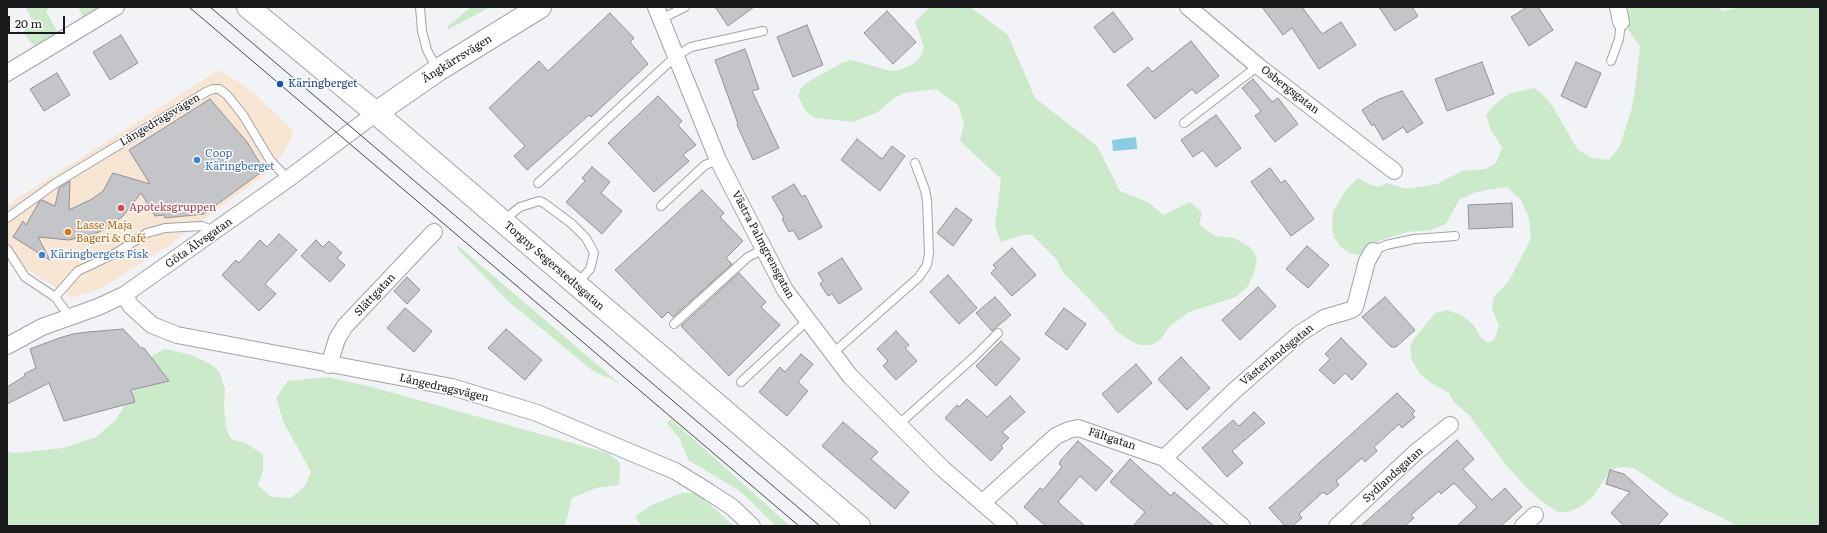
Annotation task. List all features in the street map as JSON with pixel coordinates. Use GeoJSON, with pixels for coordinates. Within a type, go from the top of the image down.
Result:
{"type":"FeatureCollection","features":[{"type":"Feature","properties":{"kind":"street"},"geometry":{"type":"LineString","coordinates":[[7,73],[116,7]]}},
{"type":"Feature","properties":{"kind":"street","name":"Torgny Segerstedtsgatan"},"geometry":{"type":"LineString","coordinates":[[248,7],[376,113],[860,526]]}},
{"type":"Feature","properties":{"kind":"street","name":"Osbergsgatan"},"geometry":{"type":"LineString","coordinates":[[1188,7],[1258,66],[1394,171]]}},
{"type":"Feature","properties":{"kind":"street","name":"Ängkärrsvägen"},"geometry":{"type":"LineString","coordinates":[[376,113],[438,70],[534,9]]}},
{"type":"Feature","properties":{"kind":"street","name":"Västra Palmgrensgatan"},"geometry":{"type":"LineString","coordinates":[[659,13],[718,160],[785,290],[850,376],[942,468],[1009,526]]}},
{"type":"Feature","properties":{"kind":"street","name":"Göta Älvsgatan"},"geometry":{"type":"LineString","coordinates":[[7,346],[30,332],[124,295],[288,179],[376,113]]}},
{"type":"Feature","properties":{"kind":"street","name":"Slättgatan"},"geometry":{"type":"LineString","coordinates":[[329,365],[337,339],[345,326],[434,232]]}},
{"type":"Feature","properties":{"kind":"street","name":"Västerlandsgatan"},"geometry":{"type":"LineString","coordinates":[[1164,458],[1234,391],[1299,334],[1324,318],[1351,310],[1355,307],[1367,261],[1373,251]]}},
{"type":"Feature","properties":{"kind":"street","name":"Långedragsvägen"},"geometry":{"type":"LineString","coordinates":[[124,295],[131,306],[152,325],[177,335],[329,365],[452,387],[537,412],[674,471],[732,508],[752,526]]}},
{"type":"Feature","properties":{"kind":"street","name":"Sydlandsgatan"},"geometry":{"type":"LineString","coordinates":[[1337,526],[1416,452],[1450,425]]}},
{"type":"Feature","properties":{"kind":"street","name":"Fältgatan"},"geometry":{"type":"LineString","coordinates":[[982,503],[1056,436],[1072,429],[1090,431],[1164,458],[1242,526]]}},
{"type":"Feature","properties":{"kind":"street"},"geometry":{"type":"LineString","coordinates":[[1523,526],[1535,515]]}},
{"type":"Feature","properties":{"kind":"lane"},"geometry":{"type":"LineString","coordinates":[[420,7],[422,31],[427,50],[438,70]]}},
{"type":"Feature","properties":{"kind":"lane","name":"Västra Palmgrensgatan"},"geometry":{"type":"LineString","coordinates":[[659,13],[685,7]]}},
{"type":"Feature","properties":{"kind":"lane"},"geometry":{"type":"LineString","coordinates":[[1611,62],[1619,39],[1619,15]]}},
{"type":"Feature","properties":{"kind":"lane"},"geometry":{"type":"LineString","coordinates":[[538,183],[676,56],[691,47],[763,31]]}},
{"type":"Feature","properties":{"kind":"lane"},"geometry":{"type":"LineString","coordinates":[[1184,123],[1258,66]]}},
{"type":"Feature","properties":{"kind":"lane","name":"Långedragsvägen"},"geometry":{"type":"LineString","coordinates":[[7,218],[56,183],[213,89],[219,89],[227,95],[243,115],[270,160],[288,179]]}},
{"type":"Feature","properties":{"kind":"lane"},"geometry":{"type":"LineString","coordinates":[[662,206],[705,165],[718,160]]}},
{"type":"Feature","properties":{"kind":"lane"},"geometry":{"type":"LineString","coordinates":[[832,354],[920,277],[927,265],[927,200],[925,190],[914,163]]}},
{"type":"Feature","properties":{"kind":"lane"},"geometry":{"type":"LineString","coordinates":[[502,222],[520,207],[544,202],[572,224],[586,238],[594,253],[590,269],[576,285]]}},
{"type":"Feature","properties":{"kind":"lane"},"geometry":{"type":"LineString","coordinates":[[55,297],[78,271],[116,253],[146,232],[165,228],[202,226],[215,231]]}},
{"type":"Feature","properties":{"kind":"lane"},"geometry":{"type":"LineString","coordinates":[[1373,251],[1386,245],[1414,238],[1455,236]]}},
{"type":"Feature","properties":{"kind":"lane"},"geometry":{"type":"LineString","coordinates":[[674,324],[748,257],[764,249]]}},
{"type":"Feature","properties":{"kind":"lane"},"geometry":{"type":"LineString","coordinates":[[7,250],[25,278],[55,297],[70,317]]}},
{"type":"Feature","properties":{"kind":"lane"},"geometry":{"type":"LineString","coordinates":[[741,382],[808,320]]}},
{"type":"Feature","properties":{"kind":"lane"},"geometry":{"type":"LineString","coordinates":[[898,425],[974,357],[998,333]]}},
{"type":"Feature","properties":{"kind":"shaded area"},"geometry":{"type":"Polygon","coordinates":[[[219,70],[250,89],[293,131],[292,137],[281,157],[267,173],[159,252],[100,289],[72,298],[23,267],[7,242],[7,205],[219,70]]]}},
{"type":"Feature","properties":{"kind":"green space"},"geometry":{"type":"Polygon","coordinates":[[[25,7],[50,7],[46,11],[58,33],[34,46],[23,32],[34,23],[25,7]]]}},
{"type":"Feature","properties":{"kind":"green space"},"geometry":{"type":"Polygon","coordinates":[[[78,7],[102,7],[83,17],[78,7]]]}},
{"type":"Feature","properties":{"kind":"green space"},"geometry":{"type":"Polygon","coordinates":[[[471,7],[490,7],[447,30],[448,26],[471,7]]]}},
{"type":"Feature","properties":{"kind":"green space"},"geometry":{"type":"Polygon","coordinates":[[[934,7],[970,7],[1008,35],[1035,98],[1097,146],[1120,191],[1148,202],[1163,215],[1190,202],[1202,212],[1199,225],[1215,236],[1234,238],[1250,247],[1257,258],[1254,273],[1248,286],[1236,297],[1189,312],[1169,327],[1160,340],[1151,345],[1140,345],[1131,341],[1115,330],[1110,321],[1063,272],[1056,259],[1032,235],[1023,235],[1001,242],[995,226],[1001,179],[960,141],[964,123],[958,105],[936,89],[904,93],[891,100],[878,112],[853,122],[815,118],[806,112],[798,96],[801,88],[808,82],[840,64],[851,60],[891,71],[900,70],[913,64],[921,56],[924,47],[915,22],[928,9],[934,7]]]}},
{"type":"Feature","properties":{"kind":"green space"},"geometry":{"type":"Polygon","coordinates":[[[1629,7],[1718,7],[1722,11],[1743,7],[1820,7],[1820,526],[1736,526],[1729,521],[1674,495],[1634,468],[1618,467],[1609,472],[1593,497],[1580,507],[1568,512],[1558,512],[1544,503],[1528,489],[1506,465],[1470,416],[1454,402],[1449,393],[1431,383],[1421,375],[1412,361],[1410,347],[1413,340],[1435,313],[1447,310],[1461,315],[1473,324],[1481,338],[1489,343],[1495,339],[1499,326],[1492,309],[1493,298],[1509,281],[1531,238],[1529,219],[1521,200],[1507,187],[1473,193],[1459,200],[1446,224],[1431,230],[1408,232],[1381,240],[1359,255],[1349,253],[1341,247],[1334,237],[1332,227],[1333,211],[1347,189],[1358,178],[1378,187],[1387,183],[1403,188],[1414,188],[1437,184],[1462,171],[1486,169],[1496,163],[1502,148],[1490,128],[1486,115],[1493,106],[1510,93],[1535,88],[1547,99],[1578,150],[1592,158],[1609,160],[1620,146],[1632,108],[1636,82],[1640,46],[1627,26],[1629,7]]]}},
{"type":"Feature","properties":{"kind":"green space"},"geometry":{"type":"Polygon","coordinates":[[[457,245],[619,383],[593,371],[508,301],[457,248],[457,245]]]}},
{"type":"Feature","properties":{"kind":"green space"},"geometry":{"type":"Polygon","coordinates":[[[165,349],[192,355],[210,364],[219,371],[225,389],[224,406],[226,428],[231,439],[245,443],[263,454],[263,470],[258,485],[271,497],[291,498],[305,486],[311,472],[284,423],[276,398],[288,381],[328,377],[372,387],[608,453],[620,463],[619,485],[596,488],[572,498],[565,526],[7,526],[7,452],[16,453],[63,448],[96,437],[116,420],[144,373],[152,356],[165,349]]]}},
{"type":"Feature","properties":{"kind":"green space"},"geometry":{"type":"Polygon","coordinates":[[[671,419],[790,526],[776,526],[740,491],[688,460],[680,439],[667,423],[671,419]]]}},
{"type":"Feature","properties":{"kind":"green space"},"geometry":{"type":"Polygon","coordinates":[[[682,493],[697,493],[734,526],[641,526],[635,516],[650,506],[682,493]]]}},
{"type":"Feature","properties":{"kind":"water"},"geometry":{"type":"Polygon","coordinates":[[[1136,137],[1137,149],[1113,151],[1112,140],[1136,137]]]}},
{"type":"Feature","properties":{"kind":"building"},"geometry":{"type":"Polygon","coordinates":[[[715,7],[754,7],[728,26],[715,7]]]}},
{"type":"Feature","properties":{"kind":"building"},"geometry":{"type":"Polygon","coordinates":[[[1262,7],[1302,7],[1322,34],[1341,22],[1356,45],[1319,69],[1292,28],[1283,35],[1262,7]]]}},
{"type":"Feature","properties":{"kind":"building"},"geometry":{"type":"Polygon","coordinates":[[[1379,7],[1412,7],[1418,16],[1395,31],[1379,7]]]}},
{"type":"Feature","properties":{"kind":"building"},"geometry":{"type":"Polygon","coordinates":[[[1527,7],[1538,7],[1553,30],[1529,46],[1511,17],[1527,7]]]}},
{"type":"Feature","properties":{"kind":"building"},"geometry":{"type":"Polygon","coordinates":[[[887,11],[916,42],[893,64],[864,33],[887,11]]]}},
{"type":"Feature","properties":{"kind":"building"},"geometry":{"type":"Polygon","coordinates":[[[1113,12],[1133,39],[1114,53],[1094,27],[1113,12]]]}},
{"type":"Feature","properties":{"kind":"building"},"geometry":{"type":"Polygon","coordinates":[[[610,13],[634,38],[630,42],[648,64],[591,117],[589,115],[527,170],[514,156],[525,146],[489,108],[539,61],[548,71],[610,13]]]}},
{"type":"Feature","properties":{"kind":"building"},"geometry":{"type":"Polygon","coordinates":[[[807,25],[823,65],[793,77],[777,37],[807,25]]]}},
{"type":"Feature","properties":{"kind":"building"},"geometry":{"type":"Polygon","coordinates":[[[121,35],[138,63],[110,80],[93,52],[121,35]]]}},
{"type":"Feature","properties":{"kind":"building"},"geometry":{"type":"Polygon","coordinates":[[[1191,41],[1219,76],[1196,94],[1192,89],[1155,119],[1127,85],[1148,67],[1152,72],[1191,41]]]}},
{"type":"Feature","properties":{"kind":"building"},"geometry":{"type":"Polygon","coordinates":[[[745,49],[759,89],[752,91],[779,148],[753,160],[737,125],[738,124],[715,60],[745,49]]]}},
{"type":"Feature","properties":{"kind":"building"},"geometry":{"type":"Polygon","coordinates":[[[1482,62],[1494,94],[1447,111],[1435,79],[1482,62]]]}},
{"type":"Feature","properties":{"kind":"building"},"geometry":{"type":"Polygon","coordinates":[[[1576,62],[1601,73],[1586,108],[1561,96],[1576,62]]]}},
{"type":"Feature","properties":{"kind":"building"},"geometry":{"type":"Polygon","coordinates":[[[57,73],[70,95],[44,111],[30,89],[57,73]]]}},
{"type":"Feature","properties":{"kind":"building"},"geometry":{"type":"Polygon","coordinates":[[[1253,79],[1272,102],[1278,98],[1298,124],[1275,142],[1255,116],[1261,111],[1242,88],[1253,79]]]}},
{"type":"Feature","properties":{"kind":"building"},"geometry":{"type":"Polygon","coordinates":[[[1402,91],[1423,123],[1407,133],[1403,127],[1383,140],[1374,124],[1372,126],[1362,110],[1379,99],[1402,91]]]}},
{"type":"Feature","properties":{"kind":"building"},"geometry":{"type":"Polygon","coordinates":[[[658,96],[682,121],[678,125],[696,145],[683,155],[689,161],[654,192],[608,143],[658,96]]]}},
{"type":"Feature","properties":{"kind":"building","name":"Coop Käringberget"},"geometry":{"type":"Polygon","coordinates":[[[210,99],[247,142],[264,170],[204,214],[165,218],[164,215],[155,216],[141,193],[123,216],[111,226],[95,234],[69,240],[38,237],[50,260],[13,237],[23,221],[26,225],[39,202],[42,200],[55,206],[59,188],[70,181],[69,210],[92,199],[103,191],[113,173],[150,184],[129,150],[210,99]]]}},
{"type":"Feature","properties":{"kind":"building"},"geometry":{"type":"Polygon","coordinates":[[[1216,115],[1241,148],[1216,167],[1203,150],[1193,157],[1181,140],[1216,115]]]}},
{"type":"Feature","properties":{"kind":"building"},"geometry":{"type":"Polygon","coordinates":[[[857,139],[882,159],[892,146],[905,156],[880,191],[841,160],[857,139]]]}},
{"type":"Feature","properties":{"kind":"building"},"geometry":{"type":"Polygon","coordinates":[[[592,167],[610,182],[601,193],[622,211],[602,234],[566,202],[585,181],[582,178],[592,167]]]}},
{"type":"Feature","properties":{"kind":"building"},"geometry":{"type":"Polygon","coordinates":[[[1270,168],[1281,183],[1285,180],[1314,219],[1291,236],[1251,182],[1270,168]]]}},
{"type":"Feature","properties":{"kind":"building"},"geometry":{"type":"Polygon","coordinates":[[[794,184],[802,197],[805,195],[822,227],[799,240],[793,230],[789,232],[782,219],[784,218],[772,197],[794,184]]]}},
{"type":"Feature","properties":{"kind":"building"},"geometry":{"type":"Polygon","coordinates":[[[702,190],[724,213],[720,217],[743,241],[726,258],[732,264],[673,317],[668,312],[662,318],[615,270],[702,190]]]}},
{"type":"Feature","properties":{"kind":"building"},"geometry":{"type":"Polygon","coordinates":[[[1512,203],[1513,227],[1469,229],[1468,205],[1512,203]]]}},
{"type":"Feature","properties":{"kind":"building"},"geometry":{"type":"Polygon","coordinates":[[[956,208],[972,220],[953,246],[937,233],[956,208]]]}},
{"type":"Feature","properties":{"kind":"building"},"geometry":{"type":"Polygon","coordinates":[[[279,234],[297,250],[265,284],[276,294],[259,311],[222,275],[236,260],[239,263],[260,240],[267,247],[279,234]]]}},
{"type":"Feature","properties":{"kind":"building"},"geometry":{"type":"Polygon","coordinates":[[[316,240],[323,247],[329,241],[342,253],[337,258],[345,265],[330,282],[301,256],[316,240]]]}},
{"type":"Feature","properties":{"kind":"building"},"geometry":{"type":"Polygon","coordinates":[[[1307,246],[1329,265],[1308,288],[1286,269],[1307,246]]]}},
{"type":"Feature","properties":{"kind":"building"},"geometry":{"type":"Polygon","coordinates":[[[1012,248],[1036,275],[1012,296],[991,273],[996,268],[993,265],[1012,248]]]}},
{"type":"Feature","properties":{"kind":"building"},"geometry":{"type":"Polygon","coordinates":[[[842,258],[862,289],[839,304],[832,294],[828,296],[820,284],[823,281],[818,273],[842,258]]]}},
{"type":"Feature","properties":{"kind":"building"},"geometry":{"type":"Polygon","coordinates":[[[739,273],[766,302],[761,307],[780,325],[729,376],[681,326],[739,273]]]}},
{"type":"Feature","properties":{"kind":"building"},"geometry":{"type":"Polygon","coordinates":[[[948,275],[977,308],[959,324],[930,292],[948,275]]]}},
{"type":"Feature","properties":{"kind":"building"},"geometry":{"type":"Polygon","coordinates":[[[407,277],[420,290],[407,304],[394,291],[407,277]]]}},
{"type":"Feature","properties":{"kind":"building"},"geometry":{"type":"Polygon","coordinates":[[[1258,287],[1276,306],[1240,340],[1222,320],[1258,287]]]}},
{"type":"Feature","properties":{"kind":"building"},"geometry":{"type":"Polygon","coordinates":[[[995,297],[1011,315],[992,331],[976,313],[995,297]]]}},
{"type":"Feature","properties":{"kind":"building"},"geometry":{"type":"Polygon","coordinates":[[[1385,297],[1415,330],[1396,347],[1391,347],[1362,317],[1385,297]]]}},
{"type":"Feature","properties":{"kind":"building"},"geometry":{"type":"Polygon","coordinates":[[[405,308],[432,331],[414,352],[387,328],[405,308]]]}},
{"type":"Feature","properties":{"kind":"building"},"geometry":{"type":"Polygon","coordinates":[[[1064,308],[1086,324],[1067,350],[1045,334],[1064,308]]]}},
{"type":"Feature","properties":{"kind":"building"},"geometry":{"type":"Polygon","coordinates":[[[123,329],[141,348],[144,348],[169,381],[131,390],[135,402],[64,421],[49,383],[7,404],[7,387],[25,376],[24,374],[36,368],[30,349],[73,334],[123,329]]]}},
{"type":"Feature","properties":{"kind":"building"},"geometry":{"type":"Polygon","coordinates":[[[506,329],[542,360],[525,380],[488,348],[506,329]]]}},
{"type":"Feature","properties":{"kind":"building"},"geometry":{"type":"Polygon","coordinates":[[[896,331],[909,345],[905,348],[917,361],[896,380],[883,366],[888,361],[877,349],[896,331]]]}},
{"type":"Feature","properties":{"kind":"building"},"geometry":{"type":"Polygon","coordinates":[[[1341,338],[1367,364],[1352,380],[1345,373],[1334,384],[1319,370],[1330,359],[1325,354],[1341,338]]]}},
{"type":"Feature","properties":{"kind":"building"},"geometry":{"type":"Polygon","coordinates":[[[1001,341],[1020,359],[996,386],[976,366],[1001,341]]]}},
{"type":"Feature","properties":{"kind":"building"},"geometry":{"type":"Polygon","coordinates":[[[801,354],[813,364],[798,382],[808,391],[787,416],[759,392],[780,367],[785,372],[801,354]]]}},
{"type":"Feature","properties":{"kind":"building"},"geometry":{"type":"Polygon","coordinates":[[[1181,357],[1210,388],[1187,410],[1158,379],[1181,357]]]}},
{"type":"Feature","properties":{"kind":"building"},"geometry":{"type":"Polygon","coordinates":[[[1136,364],[1152,383],[1118,413],[1102,394],[1136,364]]]}},
{"type":"Feature","properties":{"kind":"building"},"geometry":{"type":"Polygon","coordinates":[[[1397,393],[1415,411],[1412,414],[1415,417],[1402,428],[1399,424],[1374,447],[1377,451],[1365,462],[1362,458],[1336,481],[1339,485],[1327,495],[1323,492],[1299,514],[1302,518],[1292,526],[1285,526],[1269,508],[1397,393]]]}},
{"type":"Feature","properties":{"kind":"building"},"geometry":{"type":"Polygon","coordinates":[[[1010,396],[1025,412],[1002,432],[1009,438],[1001,446],[1003,448],[991,461],[945,418],[957,405],[959,407],[967,399],[987,417],[1010,396]]]}},
{"type":"Feature","properties":{"kind":"building"},"geometry":{"type":"Polygon","coordinates":[[[1254,412],[1265,423],[1232,451],[1243,463],[1227,477],[1202,448],[1233,420],[1239,426],[1254,412]]]}},
{"type":"Feature","properties":{"kind":"building"},"geometry":{"type":"Polygon","coordinates":[[[843,422],[878,452],[871,459],[909,492],[895,509],[822,446],[843,422]]]}},
{"type":"Feature","properties":{"kind":"building"},"geometry":{"type":"Polygon","coordinates":[[[1457,440],[1474,459],[1463,469],[1492,500],[1505,488],[1522,507],[1501,526],[1457,526],[1477,507],[1454,483],[1441,494],[1439,491],[1411,515],[1414,518],[1405,526],[1361,526],[1457,440]]]}},
{"type":"Feature","properties":{"kind":"building"},"geometry":{"type":"Polygon","coordinates":[[[1078,441],[1113,471],[1096,491],[1080,476],[1058,502],[1085,526],[1046,526],[1024,507],[1040,488],[1043,490],[1062,467],[1059,464],[1061,460],[1078,441]]]}},
{"type":"Feature","properties":{"kind":"building"},"geometry":{"type":"Polygon","coordinates":[[[1130,459],[1171,496],[1174,492],[1214,526],[1133,526],[1145,512],[1110,482],[1130,459]]]}},
{"type":"Feature","properties":{"kind":"building"},"geometry":{"type":"Polygon","coordinates":[[[1610,470],[1624,474],[1668,514],[1657,526],[1624,526],[1611,513],[1630,492],[1606,484],[1610,470]]]}},
{"type":"Feature","properties":{"kind":"tram line"},"geometry":{"type":"LineString","coordinates":[[189,7],[799,526]]}},
{"type":"Feature","properties":{"kind":"tram line"},"geometry":{"type":"LineString","coordinates":[[210,7],[820,526]]}},
{"type":"Feature","properties":{"kind":"place","name":"Käringberget"},"geometry":{"type":"Point","coordinates":[280,84]}},
{"type":"Feature","properties":{"kind":"place","name":"Coop Käringberget"},"geometry":{"type":"Point","coordinates":[197,160]}},
{"type":"Feature","properties":{"kind":"place","name":"Apoteksgruppen"},"geometry":{"type":"Point","coordinates":[121,208]}},
{"type":"Feature","properties":{"kind":"place","name":"Lasse Maja Bageri & Café"},"geometry":{"type":"Point","coordinates":[68,232]}},
{"type":"Feature","properties":{"kind":"place","name":"Käringbergets Fisk"},"geometry":{"type":"Point","coordinates":[42,255]}}]}
